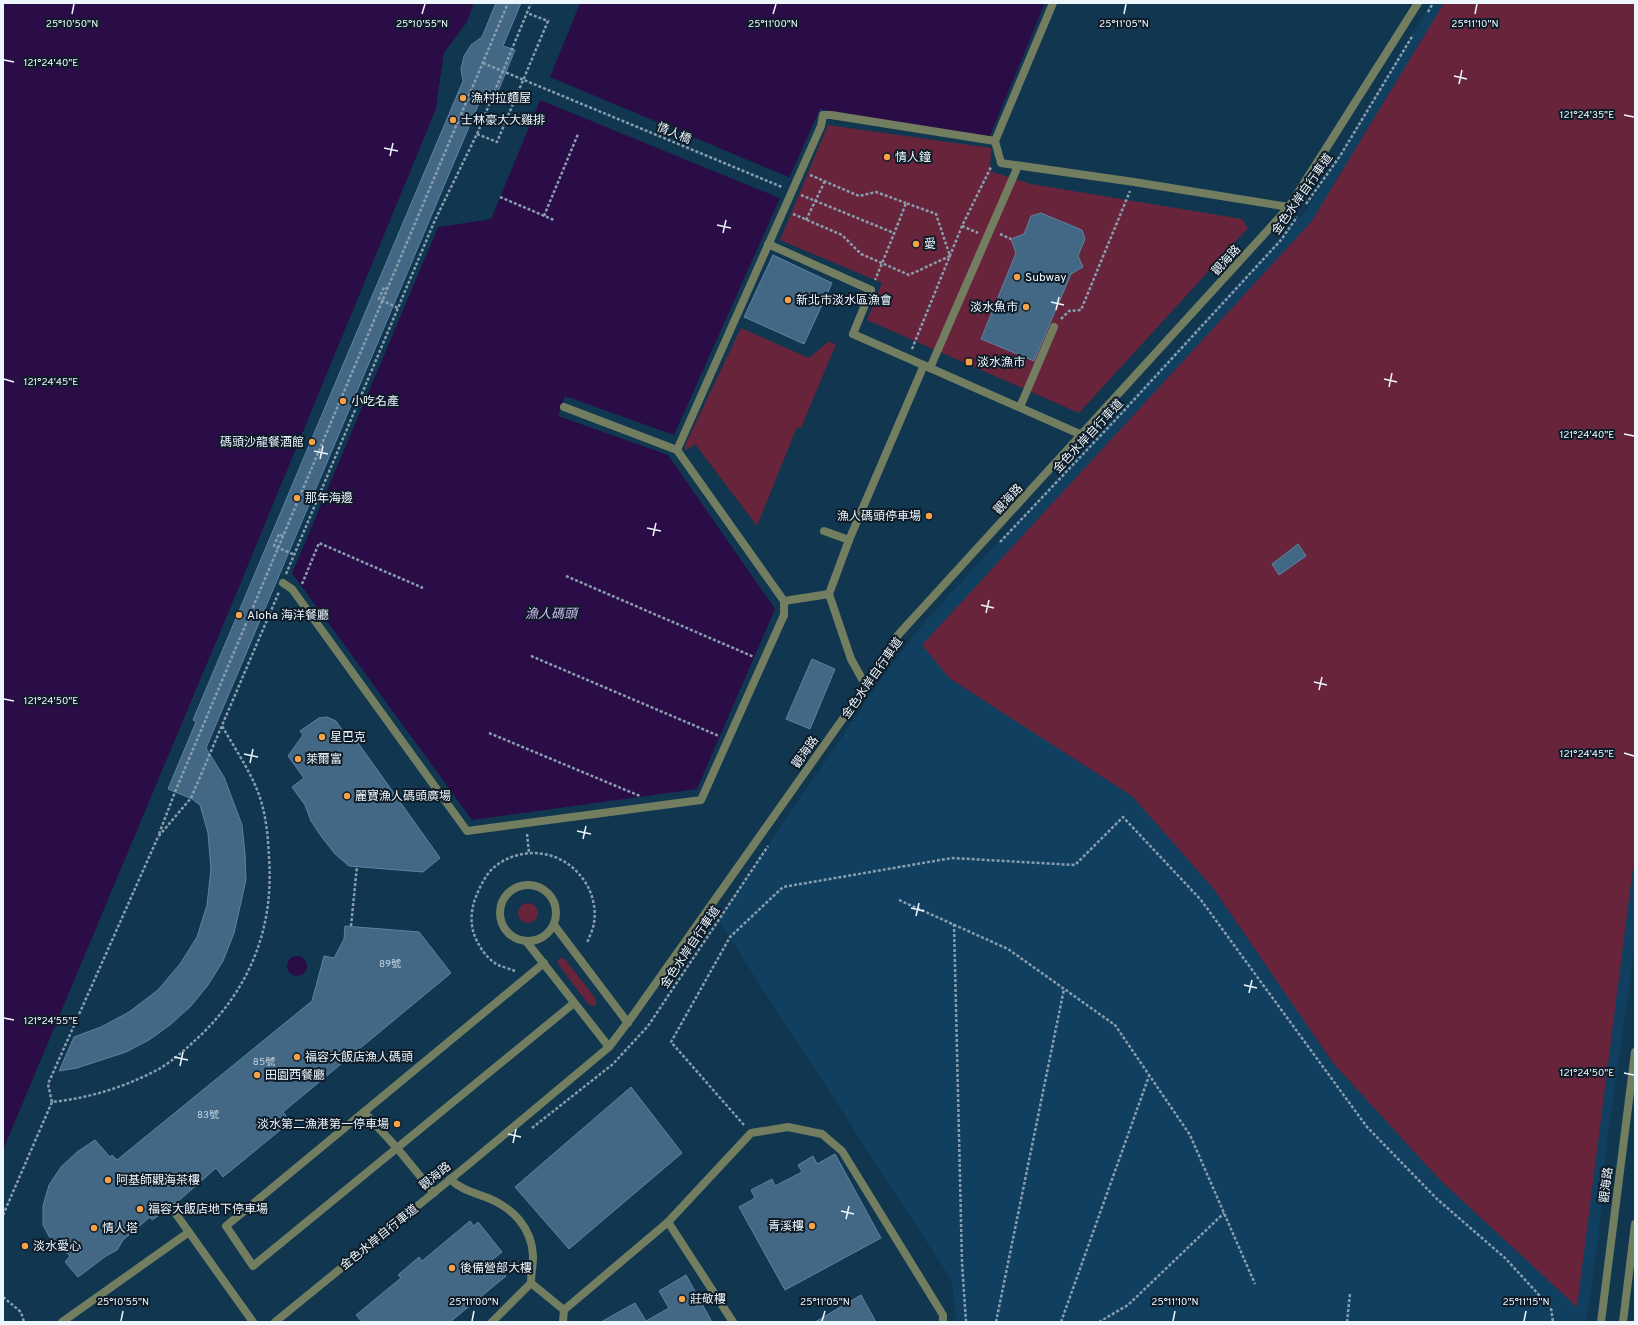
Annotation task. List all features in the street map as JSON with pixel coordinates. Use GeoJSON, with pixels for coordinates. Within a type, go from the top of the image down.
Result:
{"type":"FeatureCollection","features":[{"type":"Feature","properties":{"kind":"street"},"geometry":{"type":"LineString","coordinates":[[1053,3],[995,142],[1001,163],[1134,182],[1289,207]]}},
{"type":"Feature","properties":{"kind":"street","name":"觀海路"},"geometry":{"type":"LineString","coordinates":[[275,1322],[434,1193],[609,1047],[628,1023],[866,686],[898,635],[1289,207],[1418,3]]}},
{"type":"Feature","properties":{"kind":"street"},"geometry":{"type":"LineString","coordinates":[[677,450],[821,126],[823,115],[831,115],[995,142]]}},
{"type":"Feature","properties":{"kind":"street"},"geometry":{"type":"LineString","coordinates":[[866,686],[851,659],[829,594],[849,540],[1018,166]]}},
{"type":"Feature","properties":{"kind":"street"},"geometry":{"type":"LineString","coordinates":[[768,244],[871,290],[853,334],[1082,435]]}},
{"type":"Feature","properties":{"kind":"street"},"geometry":{"type":"LineString","coordinates":[[1020,407],[1054,327]]}},
{"type":"Feature","properties":{"kind":"street"},"geometry":{"type":"LineString","coordinates":[[283,583],[292,589],[467,831],[701,800],[784,615],[784,601],[677,450],[564,407]]}},
{"type":"Feature","properties":{"kind":"street"},"geometry":{"type":"LineString","coordinates":[[824,531],[849,540]]}},
{"type":"Feature","properties":{"kind":"street"},"geometry":{"type":"LineString","coordinates":[[784,601],[829,594]]}},
{"type":"Feature","properties":{"kind":"street"},"geometry":{"type":"LineString","coordinates":[[530,885],[539,887],[547,892],[556,907],[554,925],[548,933],[540,939],[526,941],[513,937],[506,931],[501,923],[501,904],[513,889],[530,885]]}},
{"type":"Feature","properties":{"kind":"street"},"geometry":{"type":"LineString","coordinates":[[554,925],[628,1023]]}},
{"type":"Feature","properties":{"kind":"street"},"geometry":{"type":"LineString","coordinates":[[526,941],[609,1047]]}},
{"type":"Feature","properties":{"kind":"street"},"geometry":{"type":"LineString","coordinates":[[544,964],[226,1226],[253,1266],[574,1003]]}},
{"type":"Feature","properties":{"kind":"street","name":"觀海路"},"geometry":{"type":"LineString","coordinates":[[1601,1322],[1635,1052]]}},
{"type":"Feature","properties":{"kind":"street"},"geometry":{"type":"LineString","coordinates":[[364,1112],[397,1148],[434,1193]]}},
{"type":"Feature","properties":{"kind":"street"},"geometry":{"type":"LineString","coordinates":[[563,1322],[564,1310],[668,1222],[751,1133],[788,1127],[822,1134],[842,1151],[944,1315],[943,1322]]}},
{"type":"Feature","properties":{"kind":"street"},"geometry":{"type":"LineString","coordinates":[[450,1179],[458,1187],[492,1200],[510,1209],[526,1227],[533,1254],[531,1283],[492,1322]]}},
{"type":"Feature","properties":{"kind":"street"},"geometry":{"type":"LineString","coordinates":[[171,1207],[253,1322]]}},
{"type":"Feature","properties":{"kind":"street"},"geometry":{"type":"LineString","coordinates":[[668,1222],[733,1322]]}},
{"type":"Feature","properties":{"kind":"street"},"geometry":{"type":"LineString","coordinates":[[1623,1322],[1635,1224]]}},
{"type":"Feature","properties":{"kind":"street"},"geometry":{"type":"LineString","coordinates":[[62,1322],[189,1232]]}},
{"type":"Feature","properties":{"kind":"street"},"geometry":{"type":"LineString","coordinates":[[531,1283],[564,1310]]}},
{"type":"Feature","properties":{"kind":"path"},"geometry":{"type":"LineString","coordinates":[[3,1214],[52,1102],[48,1084],[158,837],[175,792],[508,3]]}},
{"type":"Feature","properties":{"kind":"path"},"geometry":{"type":"LineString","coordinates":[[158,837],[191,798],[435,220],[477,134],[504,72],[531,3]]}},
{"type":"Feature","properties":{"kind":"path"},"geometry":{"type":"LineString","coordinates":[[1425,16],[1433,3]]}},
{"type":"Feature","properties":{"kind":"path"},"geometry":{"type":"LineString","coordinates":[[477,134],[497,142],[548,21],[527,13]]}},
{"type":"Feature","properties":{"kind":"path","name":"金色水岸自行車道"},"geometry":{"type":"LineString","coordinates":[[1304,208],[1340,156],[1417,29]]}},
{"type":"Feature","properties":{"kind":"path","name":"情人橋"},"geometry":{"type":"LineString","coordinates":[[483,63],[785,189]]}},
{"type":"Feature","properties":{"kind":"path"},"geometry":{"type":"LineString","coordinates":[[544,216],[578,134]]}},
{"type":"Feature","properties":{"kind":"path"},"geometry":{"type":"LineString","coordinates":[[908,358],[962,226],[990,167],[1001,163]]}},
{"type":"Feature","properties":{"kind":"path"},"geometry":{"type":"LineString","coordinates":[[801,171],[859,196],[876,192],[936,214],[950,256]]}},
{"type":"Feature","properties":{"kind":"path"},"geometry":{"type":"LineString","coordinates":[[806,220],[824,181]]}},
{"type":"Feature","properties":{"kind":"path"},"geometry":{"type":"LineString","coordinates":[[1054,327],[1069,311],[1081,310],[1134,182]]}},
{"type":"Feature","properties":{"kind":"path"},"geometry":{"type":"LineString","coordinates":[[800,195],[894,233]]}},
{"type":"Feature","properties":{"kind":"path"},"geometry":{"type":"LineString","coordinates":[[500,197],[554,220]]}},
{"type":"Feature","properties":{"kind":"path"},"geometry":{"type":"LineString","coordinates":[[871,290],[906,203]]}},
{"type":"Feature","properties":{"kind":"path"},"geometry":{"type":"LineString","coordinates":[[783,210],[842,235],[861,254],[909,275],[950,256]]}},
{"type":"Feature","properties":{"kind":"path","name":"金色水岸自行車道"},"geometry":{"type":"LineString","coordinates":[[996,547],[1281,240],[1299,214]]}},
{"type":"Feature","properties":{"kind":"path"},"geometry":{"type":"LineString","coordinates":[[962,226],[987,236]]}},
{"type":"Feature","properties":{"kind":"path"},"geometry":{"type":"LineString","coordinates":[[388,289],[384,287],[379,300],[398,308]]}},
{"type":"Feature","properties":{"kind":"path"},"geometry":{"type":"LineString","coordinates":[[283,536],[279,534],[274,546],[295,555]]}},
{"type":"Feature","properties":{"kind":"path"},"geometry":{"type":"LineString","coordinates":[[302,586],[319,543],[423,588]]}},
{"type":"Feature","properties":{"kind":"path"},"geometry":{"type":"LineString","coordinates":[[566,576],[754,657]]}},
{"type":"Feature","properties":{"kind":"path"},"geometry":{"type":"LineString","coordinates":[[531,656],[719,736]]}},
{"type":"Feature","properties":{"kind":"path"},"geometry":{"type":"LineString","coordinates":[[52,1102],[79,1099],[100,1094],[160,1068],[187,1048],[211,1025],[232,998],[249,971],[261,940],[268,908],[270,880],[267,833],[258,792],[222,726]]}},
{"type":"Feature","properties":{"kind":"path"},"geometry":{"type":"LineString","coordinates":[[489,733],[640,797]]}},
{"type":"Feature","properties":{"kind":"path"},"geometry":{"type":"LineString","coordinates":[[751,1133],[671,1042],[730,937],[783,887],[952,858],[1075,865],[1123,817],[1201,900],[1368,1128],[1437,1199],[1505,1258],[1551,1308],[1553,1322]]}},
{"type":"Feature","properties":{"kind":"path"},"geometry":{"type":"LineString","coordinates":[[526,824],[529,852]]}},
{"type":"Feature","properties":{"kind":"path","name":"金色水岸自行車道"},"geometry":{"type":"LineString","coordinates":[[526,1132],[614,1064],[648,1026],[770,843]]}},
{"type":"Feature","properties":{"kind":"path"},"geometry":{"type":"LineString","coordinates":[[515,971],[497,964],[483,952],[471,925],[472,907],[479,887],[491,870],[509,858],[529,852],[551,855],[570,864],[585,880],[594,900],[594,922],[587,943]]}},
{"type":"Feature","properties":{"kind":"path"},"geometry":{"type":"LineString","coordinates":[[351,926],[357,866]]}},
{"type":"Feature","properties":{"kind":"path"},"geometry":{"type":"LineString","coordinates":[[899,900],[1008,949],[1115,1025],[1190,1135],[1255,1284]]}},
{"type":"Feature","properties":{"kind":"path"},"geometry":{"type":"LineString","coordinates":[[954,924],[962,1263],[966,1322]]}},
{"type":"Feature","properties":{"kind":"path"},"geometry":{"type":"LineString","coordinates":[[996,1322],[1064,989]]}},
{"type":"Feature","properties":{"kind":"path"},"geometry":{"type":"LineString","coordinates":[[1061,1322],[1149,1075]]}},
{"type":"Feature","properties":{"kind":"path"},"geometry":{"type":"LineString","coordinates":[[1099,1322],[1128,1305],[1224,1214]]}},
{"type":"Feature","properties":{"kind":"path"},"geometry":{"type":"LineString","coordinates":[[1347,1322],[1350,1294]]}},
{"type":"Feature","properties":{"kind":"path"},"geometry":{"type":"LineString","coordinates":[[3,1297],[21,1312],[24,1322]]}},
{"type":"Feature","properties":{"kind":"shaded area"},"geometry":{"type":"Polygon","coordinates":[[[1431,3],[1635,3],[1635,945],[1606,1151],[1599,1234],[1586,1322],[956,1322],[952,1281],[718,920],[879,682],[925,621],[1307,209],[1431,3]]]}},
{"type":"Feature","properties":{"kind":"shaded area"},"geometry":{"type":"Polygon","coordinates":[[[1444,3],[1635,3],[1635,852],[1577,1307],[1440,1180],[1333,1063],[1213,888],[1132,796],[949,678],[922,645],[1311,222],[1444,3]]]}},
{"type":"Feature","properties":{"kind":"shaded area"},"geometry":{"type":"Polygon","coordinates":[[[828,125],[991,148],[990,171],[1031,184],[1242,219],[1248,228],[1079,413],[867,320],[882,283],[780,240],[828,125]]]}},
{"type":"Feature","properties":{"kind":"shaded area"},"geometry":{"type":"Polygon","coordinates":[[[741,328],[809,358],[828,342],[836,344],[801,428],[797,427],[757,526],[695,444],[685,451],[685,445],[741,328]]]}},
{"type":"Feature","properties":{"kind":"shaded area"},"geometry":{"type":"Polygon","coordinates":[[[524,903],[532,903],[538,909],[538,917],[532,923],[524,923],[518,917],[518,909],[524,903]]]}},
{"type":"Feature","properties":{"kind":"shaded area"},"geometry":{"type":"Polygon","coordinates":[[[560,958],[565,959],[596,999],[596,1005],[589,1005],[558,964],[557,962],[560,958]]]}},
{"type":"Feature","properties":{"kind":"water"},"geometry":{"type":"Polygon","coordinates":[[[3,3],[474,3],[467,22],[444,53],[436,109],[244,575],[3,1150],[3,3]]]}},
{"type":"Feature","properties":{"kind":"water","name":"漁人碼頭"},"geometry":{"type":"Polygon","coordinates":[[[580,3],[1045,3],[989,138],[820,109],[674,435],[565,396],[558,416],[668,455],[775,609],[697,789],[472,820],[292,573],[438,227],[491,219],[580,3]]]}},
{"type":"Feature","properties":{"kind":"water"},"geometry":{"type":"Polygon","coordinates":[[[297,956],[304,959],[307,966],[304,973],[297,976],[290,973],[287,966],[290,959],[297,956]]]}},
{"type":"Feature","properties":{"kind":"pier"},"geometry":{"type":"Polygon","coordinates":[[[474,3],[476,3],[469,23],[446,54],[438,110],[246,575],[244,575],[436,109],[444,53],[467,22],[474,3]]]}},
{"type":"Feature","properties":{"kind":"pier"},"geometry":{"type":"Polygon","coordinates":[[[578,3],[580,3],[550,77],[791,178],[782,199],[540,100],[491,219],[438,227],[292,573],[290,574],[436,226],[490,217],[578,3]]]}},
{"type":"Feature","properties":{"kind":"building"},"geometry":{"type":"Polygon","coordinates":[[[496,3],[521,3],[503,46],[515,50],[497,94],[485,89],[206,748],[224,777],[242,825],[245,854],[246,880],[234,933],[223,961],[208,985],[191,1006],[170,1025],[149,1040],[126,1052],[77,1068],[59,1071],[74,1037],[101,1027],[129,1012],[158,990],[180,964],[197,937],[207,905],[211,869],[208,833],[200,805],[192,799],[168,789],[196,722],[193,720],[463,81],[461,69],[464,56],[471,45],[482,37],[496,3]]]}},
{"type":"Feature","properties":{"kind":"building","name":"淡水魚市"},"geometry":{"type":"Polygon","coordinates":[[[1041,213],[1082,230],[1085,239],[1078,256],[1083,267],[1071,274],[1034,361],[981,339],[1016,253],[1011,239],[1024,234],[1031,216],[1041,213]]]}},
{"type":"Feature","properties":{"kind":"building","name":"新北市淡水區漁會"},"geometry":{"type":"Polygon","coordinates":[[[773,255],[832,283],[804,344],[744,317],[773,255]]]}},
{"type":"Feature","properties":{"kind":"building"},"geometry":{"type":"Polygon","coordinates":[[[1298,544],[1306,556],[1279,575],[1272,564],[1298,544]]]}},
{"type":"Feature","properties":{"kind":"building"},"geometry":{"type":"Polygon","coordinates":[[[812,659],[835,669],[810,729],[786,719],[812,659]]]}},
{"type":"Feature","properties":{"kind":"building","name":"麗寶漁人碼頭廣場"},"geometry":{"type":"Polygon","coordinates":[[[327,717],[336,721],[351,743],[356,740],[440,858],[423,872],[349,866],[335,854],[311,821],[305,805],[292,787],[304,778],[288,756],[303,735],[300,731],[319,718],[327,717]]]}},
{"type":"Feature","properties":{"kind":"building","name":"福容大飯店漁人碼頭"},"geometry":{"type":"Polygon","coordinates":[[[345,926],[419,932],[451,973],[283,1112],[290,1122],[223,1177],[216,1168],[175,1204],[171,1202],[168,1203],[166,1207],[167,1210],[152,1220],[150,1217],[123,1240],[117,1250],[106,1256],[78,1277],[65,1262],[70,1256],[50,1238],[43,1225],[43,1206],[49,1185],[61,1167],[77,1152],[95,1140],[110,1157],[112,1155],[117,1160],[312,1001],[324,956],[334,958],[344,939],[345,926]]]}},
{"type":"Feature","properties":{"kind":"building"},"geometry":{"type":"Polygon","coordinates":[[[631,1087],[682,1153],[569,1249],[515,1187],[631,1087]]]}},
{"type":"Feature","properties":{"kind":"building","name":"青溪樓"},"geometry":{"type":"Polygon","coordinates":[[[835,1154],[881,1238],[785,1290],[739,1207],[755,1198],[751,1190],[772,1179],[775,1186],[802,1172],[798,1165],[813,1156],[817,1164],[835,1154]]]}},
{"type":"Feature","properties":{"kind":"building","name":"後備營部大樓"},"geometry":{"type":"Polygon","coordinates":[[[470,1221],[474,1226],[478,1222],[502,1252],[492,1260],[506,1276],[450,1322],[362,1322],[356,1315],[401,1278],[398,1275],[419,1257],[422,1261],[470,1221]]]}},
{"type":"Feature","properties":{"kind":"building","name":"莊敬樓"},"geometry":{"type":"Polygon","coordinates":[[[686,1275],[712,1322],[601,1322],[635,1303],[646,1321],[669,1308],[659,1291],[686,1275]]]}},
{"type":"Feature","properties":{"kind":"building"},"geometry":{"type":"Polygon","coordinates":[[[861,1295],[876,1322],[815,1322],[861,1295]]]}},
{"type":"Feature","properties":{"kind":"place","name":"漁村拉麵屋"},"geometry":{"type":"Point","coordinates":[463,98]}},
{"type":"Feature","properties":{"kind":"place","name":"士林豪大大雞排"},"geometry":{"type":"Point","coordinates":[453,120]}},
{"type":"Feature","properties":{"kind":"place","name":"情人鐘"},"geometry":{"type":"Point","coordinates":[887,157]}},
{"type":"Feature","properties":{"kind":"place","name":"愛"},"geometry":{"type":"Point","coordinates":[916,244]}},
{"type":"Feature","properties":{"kind":"place","name":"Subway"},"geometry":{"type":"Point","coordinates":[1017,277]}},
{"type":"Feature","properties":{"kind":"place","name":"新北市淡水區漁會"},"geometry":{"type":"Point","coordinates":[788,300]}},
{"type":"Feature","properties":{"kind":"place","name":"淡水魚市"},"geometry":{"type":"Point","coordinates":[1026,307]}},
{"type":"Feature","properties":{"kind":"place","name":"淡水漁市"},"geometry":{"type":"Point","coordinates":[969,362]}},
{"type":"Feature","properties":{"kind":"place","name":"小吃名產"},"geometry":{"type":"Point","coordinates":[343,401]}},
{"type":"Feature","properties":{"kind":"place","name":"碼頭沙龍餐酒館"},"geometry":{"type":"Point","coordinates":[312,442]}},
{"type":"Feature","properties":{"kind":"place","name":"那年海邊"},"geometry":{"type":"Point","coordinates":[297,498]}},
{"type":"Feature","properties":{"kind":"place","name":"漁人碼頭停車場"},"geometry":{"type":"Point","coordinates":[929,516]}},
{"type":"Feature","properties":{"kind":"place","name":"Aloha 海洋餐廳"},"geometry":{"type":"Point","coordinates":[239,615]}},
{"type":"Feature","properties":{"kind":"place","name":"星巴克"},"geometry":{"type":"Point","coordinates":[322,737]}},
{"type":"Feature","properties":{"kind":"place","name":"萊爾富"},"geometry":{"type":"Point","coordinates":[298,759]}},
{"type":"Feature","properties":{"kind":"place","name":"麗寶漁人碼頭廣場"},"geometry":{"type":"Point","coordinates":[347,796]}},
{"type":"Feature","properties":{"kind":"place","name":"福容大飯店漁人碼頭"},"geometry":{"type":"Point","coordinates":[297,1057]}},
{"type":"Feature","properties":{"kind":"place","name":"田園西餐廳"},"geometry":{"type":"Point","coordinates":[257,1075]}},
{"type":"Feature","properties":{"kind":"place","name":"淡水第二漁港第一停車場"},"geometry":{"type":"Point","coordinates":[397,1124]}},
{"type":"Feature","properties":{"kind":"place","name":"阿基師觀海茶樓"},"geometry":{"type":"Point","coordinates":[108,1180]}},
{"type":"Feature","properties":{"kind":"place","name":"福容大飯店地下停車場"},"geometry":{"type":"Point","coordinates":[140,1209]}},
{"type":"Feature","properties":{"kind":"place","name":"青溪樓"},"geometry":{"type":"Point","coordinates":[812,1226]}},
{"type":"Feature","properties":{"kind":"place","name":"情人塔"},"geometry":{"type":"Point","coordinates":[94,1228]}},
{"type":"Feature","properties":{"kind":"place","name":"淡水愛心"},"geometry":{"type":"Point","coordinates":[25,1246]}},
{"type":"Feature","properties":{"kind":"place","name":"後備營部大樓"},"geometry":{"type":"Point","coordinates":[452,1268]}},
{"type":"Feature","properties":{"kind":"place","name":"莊敬樓"},"geometry":{"type":"Point","coordinates":[682,1299]}}]}
